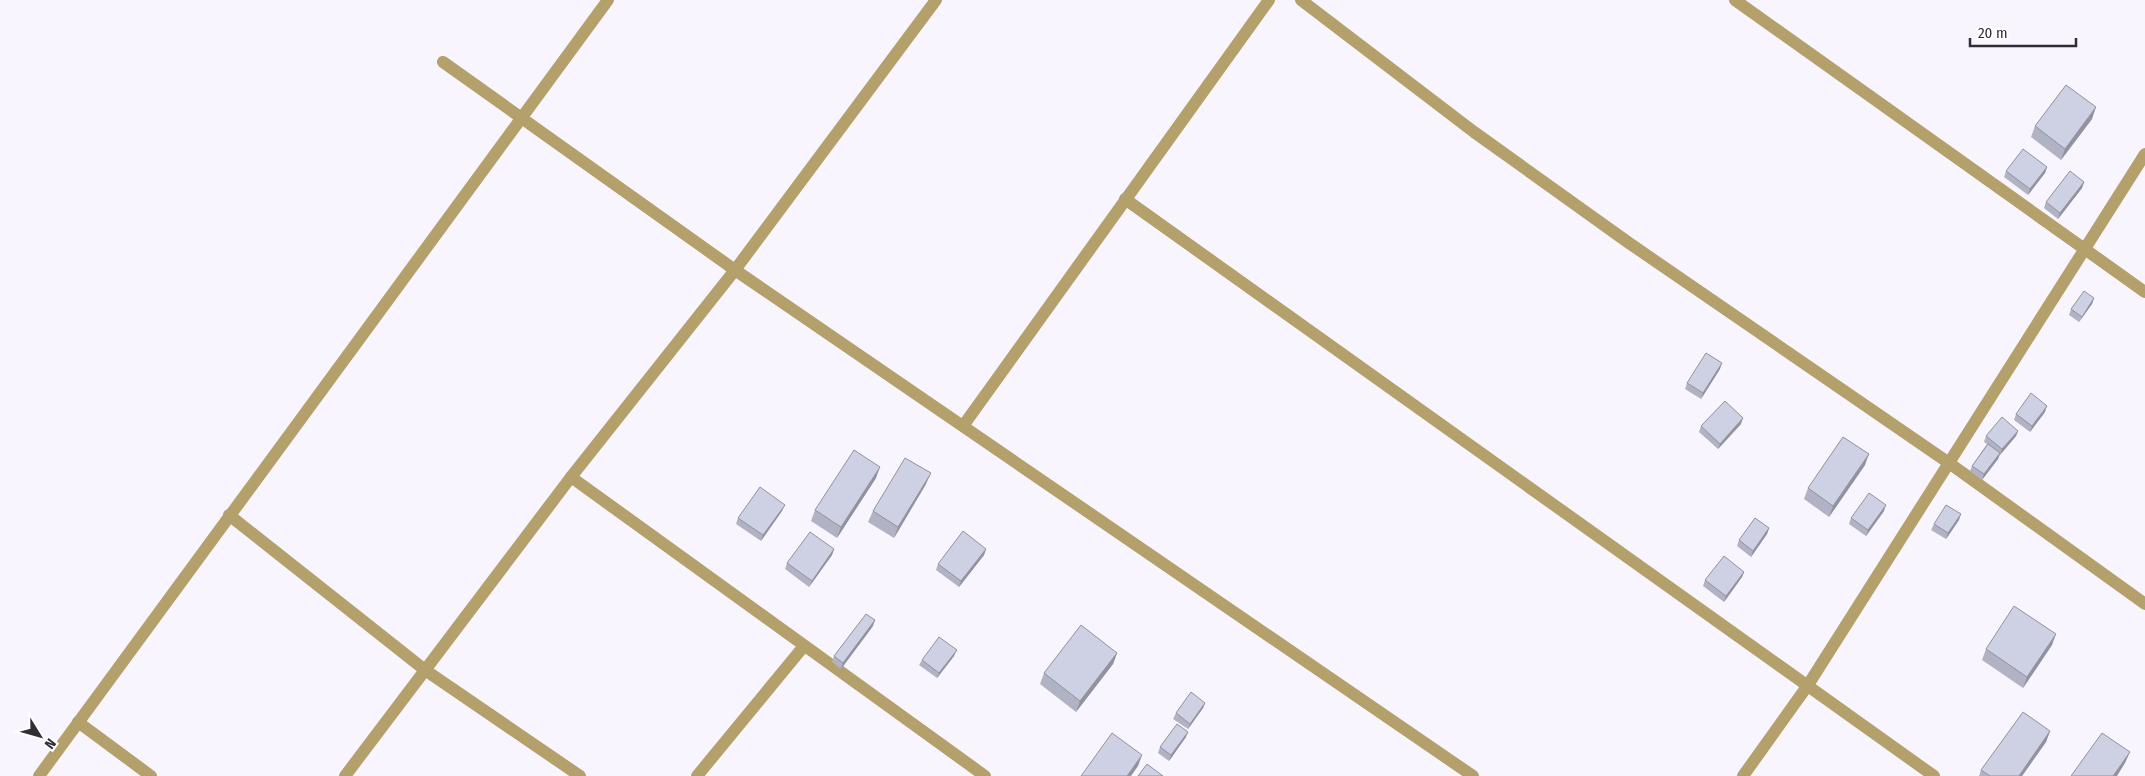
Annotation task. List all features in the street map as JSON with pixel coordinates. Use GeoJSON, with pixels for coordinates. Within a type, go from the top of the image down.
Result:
{"type":"FeatureCollection","features":[{"type":"Feature","properties":{"kind":"street"},"geometry":{"type":"LineString","coordinates":[[39,776],[608,0]]}},
{"type":"Feature","properties":{"kind":"street"},"geometry":{"type":"LineString","coordinates":[[344,776],[571,477],[735,270],[936,0]]}},
{"type":"Feature","properties":{"kind":"street"},"geometry":{"type":"LineString","coordinates":[[963,426],[1269,0]]}},
{"type":"Feature","properties":{"kind":"street"},"geometry":{"type":"LineString","coordinates":[[1301,0],[1490,143],[1629,243],[1949,463],[2145,604]]}},
{"type":"Feature","properties":{"kind":"street"},"geometry":{"type":"LineString","coordinates":[[1735,0],[2145,292]]}},
{"type":"Feature","properties":{"kind":"street"},"geometry":{"type":"LineString","coordinates":[[443,62],[735,270],[1473,776]]}},
{"type":"Feature","properties":{"kind":"street"},"geometry":{"type":"LineString","coordinates":[[1743,776],[1808,685],[2145,154]]}},
{"type":"Feature","properties":{"kind":"street"},"geometry":{"type":"LineString","coordinates":[[1126,199],[1934,776]]}},
{"type":"Feature","properties":{"kind":"street"},"geometry":{"type":"LineString","coordinates":[[571,477],[986,776]]}},
{"type":"Feature","properties":{"kind":"street"},"geometry":{"type":"LineString","coordinates":[[230,515],[425,670],[580,776]]}},
{"type":"Feature","properties":{"kind":"street"},"geometry":{"type":"LineString","coordinates":[[697,776],[804,646]]}},
{"type":"Feature","properties":{"kind":"street"},"geometry":{"type":"LineString","coordinates":[[78,722],[151,776]]}},
{"type":"Feature","properties":{"kind":"building"},"geometry":{"type":"Polygon","coordinates":[[[2066,85],[2096,107],[2065,149],[2035,126],[2066,85]]]}},
{"type":"Feature","properties":{"kind":"building"},"geometry":{"type":"Polygon","coordinates":[[[2023,149],[2047,167],[2030,189],[2006,171],[2023,149]]]}},
{"type":"Feature","properties":{"kind":"building"},"geometry":{"type":"Polygon","coordinates":[[[2070,171],[2084,182],[2060,213],[2046,202],[2070,171]]]}},
{"type":"Feature","properties":{"kind":"building"},"geometry":{"type":"Polygon","coordinates":[[[2084,291],[2094,298],[2082,317],[2071,309],[2084,291]]]}},
{"type":"Feature","properties":{"kind":"building"},"geometry":{"type":"Polygon","coordinates":[[[1706,353],[1722,363],[1703,393],[1687,383],[1706,353]]]}},
{"type":"Feature","properties":{"kind":"building"},"geometry":{"type":"Polygon","coordinates":[[[2031,393],[2047,406],[2032,426],[2016,414],[2031,393]]]}},
{"type":"Feature","properties":{"kind":"building"},"geometry":{"type":"Polygon","coordinates":[[[1725,401],[1743,418],[1720,444],[1701,426],[1725,401]]]}},
{"type":"Feature","properties":{"kind":"building"},"geometry":{"type":"Polygon","coordinates":[[[2002,417],[2018,431],[2002,449],[1986,436],[2002,417]]]}},
{"type":"Feature","properties":{"kind":"building"},"geometry":{"type":"Polygon","coordinates":[[[1843,437],[1869,454],[1833,506],[1808,488],[1843,437]]]}},
{"type":"Feature","properties":{"kind":"building"},"geometry":{"type":"Polygon","coordinates":[[[1988,444],[2000,453],[1984,474],[1972,466],[1988,444]]]}},
{"type":"Feature","properties":{"kind":"building"},"geometry":{"type":"Polygon","coordinates":[[[854,450],[880,467],[841,527],[815,510],[854,450]]]}},
{"type":"Feature","properties":{"kind":"building"},"geometry":{"type":"Polygon","coordinates":[[[905,458],[931,473],[898,527],[873,511],[905,458]]]}},
{"type":"Feature","properties":{"kind":"building"},"geometry":{"type":"Polygon","coordinates":[[[760,487],[785,505],[763,535],[738,518],[760,487]]]}},
{"type":"Feature","properties":{"kind":"building"},"geometry":{"type":"Polygon","coordinates":[[[1869,493],[1886,505],[1868,530],[1851,518],[1869,493]]]}},
{"type":"Feature","properties":{"kind":"building"},"geometry":{"type":"Polygon","coordinates":[[[1946,505],[1961,514],[1948,533],[1934,524],[1946,505]]]}},
{"type":"Feature","properties":{"kind":"building"},"geometry":{"type":"Polygon","coordinates":[[[1755,518],[1769,528],[1753,551],[1739,540],[1755,518]]]}},
{"type":"Feature","properties":{"kind":"building"},"geometry":{"type":"Polygon","coordinates":[[[963,531],[986,549],[961,581],[938,564],[963,531]]]}},
{"type":"Feature","properties":{"kind":"building"},"geometry":{"type":"Polygon","coordinates":[[[810,532],[834,549],[812,581],[787,563],[810,532]]]}},
{"type":"Feature","properties":{"kind":"building"},"geometry":{"type":"Polygon","coordinates":[[[1724,556],[1744,572],[1726,596],[1705,580],[1724,556]]]}},
{"type":"Feature","properties":{"kind":"building"},"geometry":{"type":"Polygon","coordinates":[[[2014,606],[2056,634],[2027,677],[1986,649],[2014,606]]]}},
{"type":"Feature","properties":{"kind":"building"},"geometry":{"type":"Polygon","coordinates":[[[866,614],[875,620],[843,663],[834,656],[866,614]]]}},
{"type":"Feature","properties":{"kind":"building"},"geometry":{"type":"Polygon","coordinates":[[[1081,625],[1117,653],[1080,701],[1044,673],[1081,625]]]}},
{"type":"Feature","properties":{"kind":"building"},"geometry":{"type":"Polygon","coordinates":[[[939,637],[957,650],[939,673],[922,660],[939,637]]]}},
{"type":"Feature","properties":{"kind":"building"},"geometry":{"type":"Polygon","coordinates":[[[1191,692],[1205,703],[1190,724],[1176,713],[1191,692]]]}},
{"type":"Feature","properties":{"kind":"building"},"geometry":{"type":"Polygon","coordinates":[[[2023,712],[2050,731],[2019,776],[1990,776],[1981,770],[2023,712]]]}},
{"type":"Feature","properties":{"kind":"building"},"geometry":{"type":"Polygon","coordinates":[[[1177,724],[1188,732],[1171,755],[1160,747],[1177,724]]]}},
{"type":"Feature","properties":{"kind":"building"},"geometry":{"type":"Polygon","coordinates":[[[1112,733],[1142,755],[1127,776],[1081,776],[1112,733]]]}},
{"type":"Feature","properties":{"kind":"building"},"geometry":{"type":"Polygon","coordinates":[[[2102,733],[2130,752],[2113,776],[2071,776],[2102,733]]]}},
{"type":"Feature","properties":{"kind":"building"},"geometry":{"type":"Polygon","coordinates":[[[1147,764],[1163,776],[1138,776],[1147,764]]]}}]}
